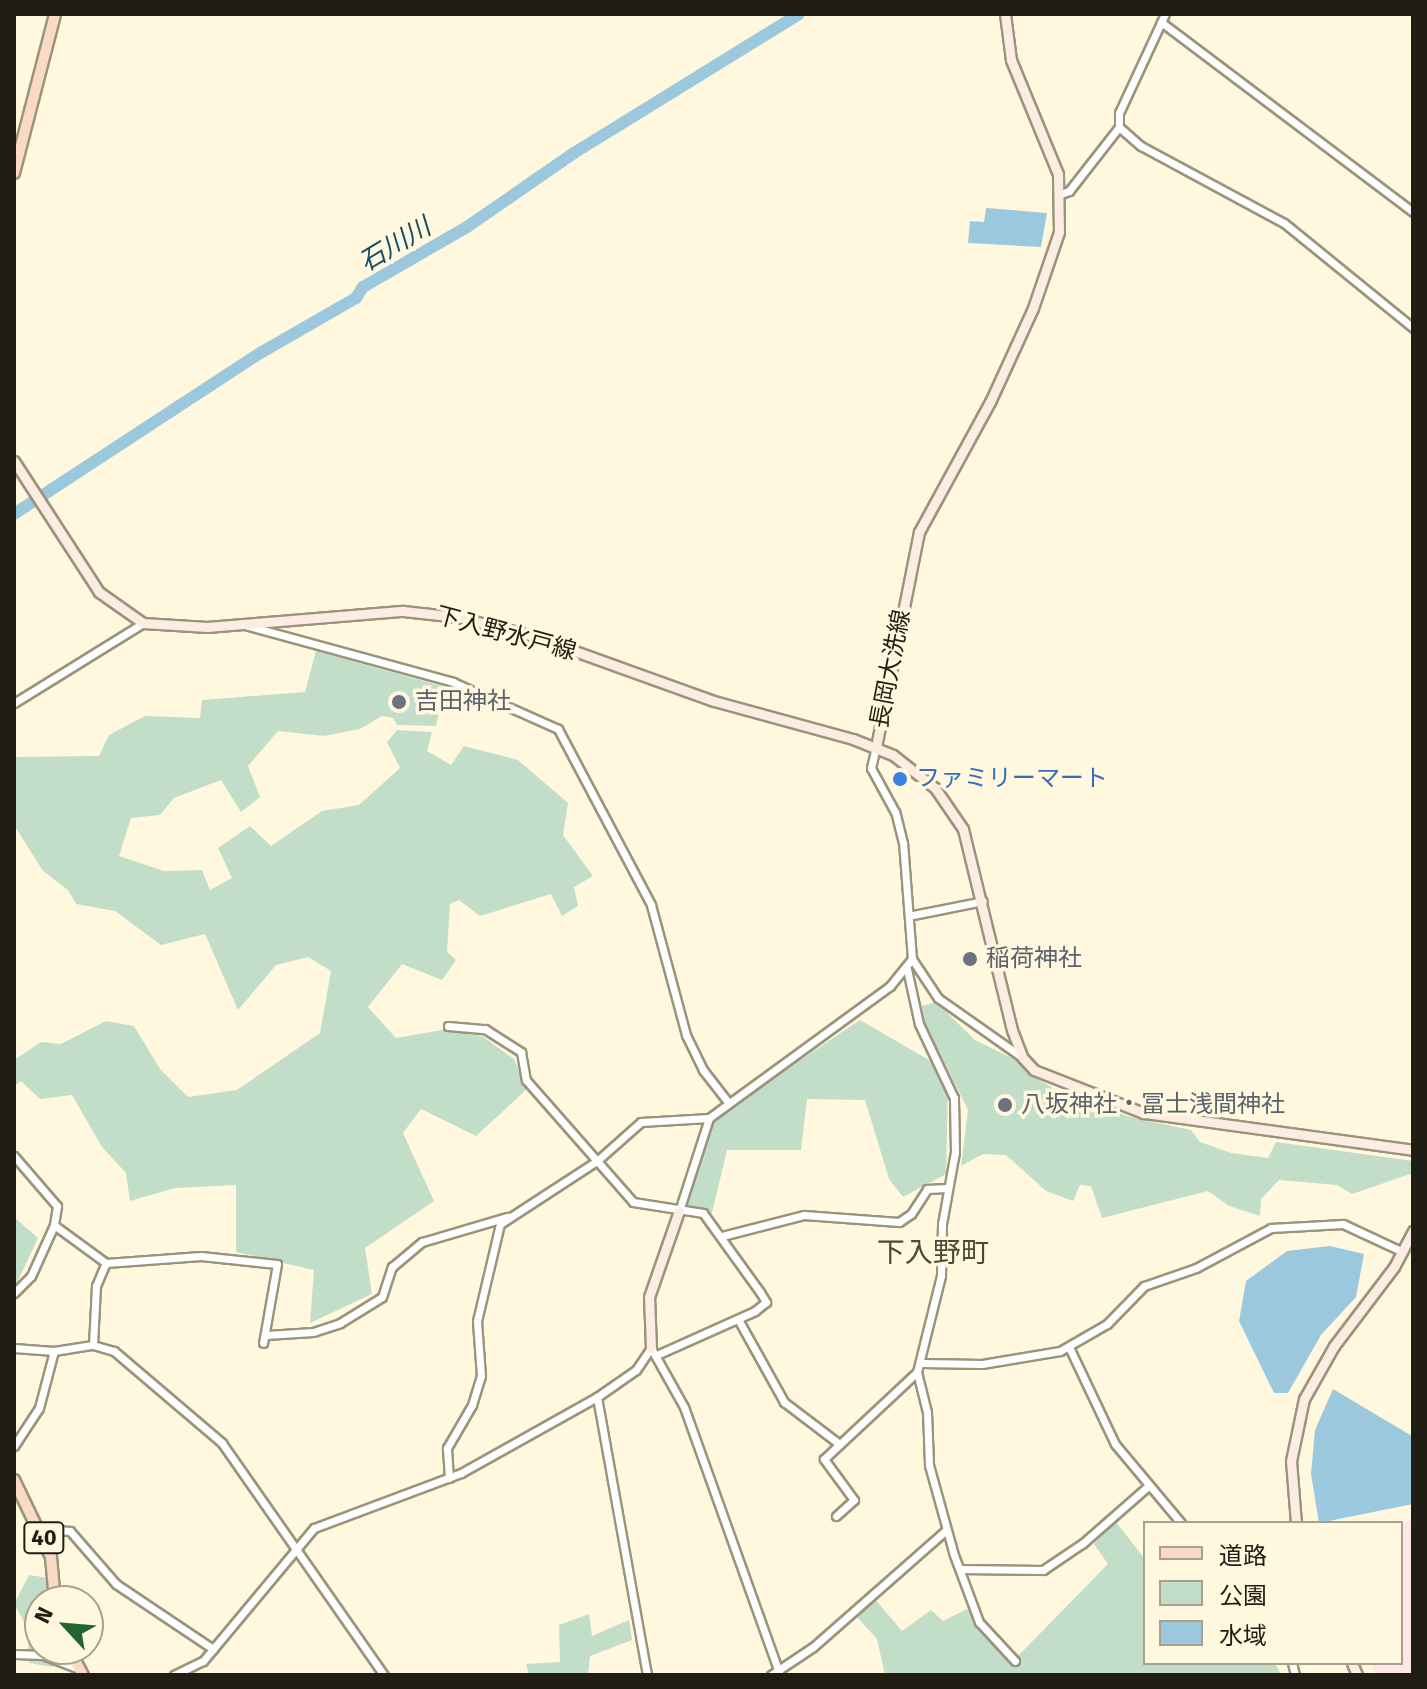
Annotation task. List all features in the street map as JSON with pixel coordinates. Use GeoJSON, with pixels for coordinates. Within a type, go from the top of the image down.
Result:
{"type":"FeatureCollection","features":[{"type":"Feature","properties":{"kind":"main road"},"geometry":{"type":"LineString","coordinates":[[14,173],[18,139],[55,14]]}},
{"type":"Feature","properties":{"kind":"main road","name":"長岡大洗線"},"geometry":{"type":"LineString","coordinates":[[1005,14],[1011,60],[1048,140],[1061,194],[1054,254],[1033,308],[974,435],[919,532],[876,747],[914,769],[948,805],[968,841],[1023,1058]]}},
{"type":"Feature","properties":{"kind":"main road"},"geometry":{"type":"LineString","coordinates":[[14,461],[99,592],[143,623]]}},
{"type":"Feature","properties":{"kind":"main road","name":"下入野水戸線"},"geometry":{"type":"LineString","coordinates":[[143,623],[245,625],[403,611],[458,617],[876,747]]}},
{"type":"Feature","properties":{"kind":"main road"},"geometry":{"type":"LineString","coordinates":[[1023,1058],[1052,1081],[1144,1113],[1413,1150]]}},
{"type":"Feature","properties":{"kind":"main road"},"geometry":{"type":"LineString","coordinates":[[655,1351],[649,1297],[679,1211]]}},
{"type":"Feature","properties":{"kind":"main road"},"geometry":{"type":"LineString","coordinates":[[1296,1521],[1291,1461],[1304,1399],[1334,1346],[1403,1252],[1413,1231]]}},
{"type":"Feature","properties":{"kind":"main road","name":"40"},"geometry":{"type":"LineString","coordinates":[[14,1480],[17,1494],[40,1529],[51,1557],[54,1585]]}},
{"type":"Feature","properties":{"kind":"street"},"geometry":{"type":"LineString","coordinates":[[1061,194],[1069,191],[1116,132],[1119,113],[1163,18],[1413,212]]}},
{"type":"Feature","properties":{"kind":"street"},"geometry":{"type":"LineString","coordinates":[[1116,132],[1284,223],[1413,328]]}},
{"type":"Feature","properties":{"kind":"street"},"geometry":{"type":"LineString","coordinates":[[14,703],[143,623]]}},
{"type":"Feature","properties":{"kind":"street"},"geometry":{"type":"LineString","coordinates":[[245,625],[453,682],[558,729],[651,905],[686,1035],[703,1070],[728,1102]]}},
{"type":"Feature","properties":{"kind":"street"},"geometry":{"type":"LineString","coordinates":[[679,1211],[709,1118],[907,969],[912,959],[913,915],[899,826],[871,768],[876,747]]}},
{"type":"Feature","properties":{"kind":"street"},"geometry":{"type":"LineString","coordinates":[[913,915],[983,901]]}},
{"type":"Feature","properties":{"kind":"street"},"geometry":{"type":"LineString","coordinates":[[912,959],[938,998],[1023,1058]]}},
{"type":"Feature","properties":{"kind":"street"},"geometry":{"type":"LineString","coordinates":[[836,1516],[854,1500],[824,1463],[838,1443],[917,1372],[923,1363],[927,1322],[941,1276],[947,1188],[955,1152],[954,1098],[919,1024],[907,969]]}},
{"type":"Feature","properties":{"kind":"street"},"geometry":{"type":"LineString","coordinates":[[174,1675],[203,1661],[293,1546],[326,1521],[367,1512],[449,1478],[597,1397],[636,1370],[655,1351],[699,1332],[739,1321],[766,1302],[703,1213],[633,1202],[526,1080],[521,1052],[485,1029],[448,1026]]}},
{"type":"Feature","properties":{"kind":"street"},"geometry":{"type":"LineString","coordinates":[[54,1225],[106,1263],[201,1256],[277,1264],[265,1339],[313,1332],[340,1323],[382,1297],[392,1267],[422,1242],[509,1216],[598,1160],[641,1122],[709,1118]]}},
{"type":"Feature","properties":{"kind":"street"},"geometry":{"type":"LineString","coordinates":[[14,1156],[57,1206],[54,1225],[31,1276],[14,1293]]}},
{"type":"Feature","properties":{"kind":"street"},"geometry":{"type":"LineString","coordinates":[[722,1236],[804,1215],[899,1222],[911,1214],[927,1189],[947,1188]]}},
{"type":"Feature","properties":{"kind":"street"},"geometry":{"type":"LineString","coordinates":[[449,1478],[447,1448],[472,1405],[481,1376],[477,1321],[494,1238],[509,1216]]}},
{"type":"Feature","properties":{"kind":"street"},"geometry":{"type":"LineString","coordinates":[[923,1363],[982,1364],[1069,1347],[1107,1324],[1144,1286],[1196,1268],[1271,1228],[1343,1224],[1403,1252]]}},
{"type":"Feature","properties":{"kind":"street"},"geometry":{"type":"LineString","coordinates":[[93,1345],[96,1286],[106,1263]]}},
{"type":"Feature","properties":{"kind":"street"},"geometry":{"type":"LineString","coordinates":[[739,1321],[784,1402],[838,1443]]}},
{"type":"Feature","properties":{"kind":"street"},"geometry":{"type":"LineString","coordinates":[[14,1348],[54,1351],[93,1345],[123,1357],[222,1443],[384,1675]]}},
{"type":"Feature","properties":{"kind":"street"},"geometry":{"type":"LineString","coordinates":[[1069,1347],[1105,1428],[1148,1486],[1179,1521]]}},
{"type":"Feature","properties":{"kind":"street"},"geometry":{"type":"LineString","coordinates":[[14,1446],[39,1408],[54,1351]]}},
{"type":"Feature","properties":{"kind":"street"},"geometry":{"type":"LineString","coordinates":[[655,1351],[684,1407],[780,1672]]}},
{"type":"Feature","properties":{"kind":"street"},"geometry":{"type":"LineString","coordinates":[[917,1372],[927,1412],[929,1465],[946,1530],[979,1622],[1015,1661]]}},
{"type":"Feature","properties":{"kind":"street"},"geometry":{"type":"LineString","coordinates":[[597,1397],[647,1675]]}},
{"type":"Feature","properties":{"kind":"street"},"geometry":{"type":"LineString","coordinates":[[960,1569],[1043,1570],[1083,1543],[1148,1486]]}},
{"type":"Feature","properties":{"kind":"street"},"geometry":{"type":"LineString","coordinates":[[40,1529],[70,1531],[116,1584],[213,1649]]}},
{"type":"Feature","properties":{"kind":"street"},"geometry":{"type":"LineString","coordinates":[[771,1675],[780,1672],[813,1647],[946,1530]]}},
{"type":"Feature","properties":{"kind":"street"},"geometry":{"type":"LineString","coordinates":[[14,1654],[43,1655],[81,1672]]}},
{"type":"Feature","properties":{"kind":"shaded area"},"geometry":{"type":"Polygon","coordinates":[[[1413,1521],[1413,1675],[1375,1675],[1372,1665],[1403,1665],[1403,1523],[1413,1521]]]}},
{"type":"Feature","properties":{"kind":"green space"},"geometry":{"type":"Polygon","coordinates":[[[316,651],[445,687],[436,726],[397,725],[393,718],[382,716],[360,729],[324,736],[278,731],[248,766],[260,797],[241,812],[221,780],[174,798],[160,815],[131,818],[119,856],[164,871],[202,870],[210,890],[232,878],[218,848],[250,826],[271,846],[322,811],[359,805],[400,768],[387,742],[397,730],[432,732],[427,751],[451,765],[464,746],[518,760],[568,803],[563,835],[593,876],[574,887],[578,906],[562,916],[551,894],[480,916],[459,900],[450,904],[447,952],[456,960],[442,980],[402,964],[368,1007],[396,1038],[442,1030],[482,1036],[514,1059],[527,1089],[476,1136],[421,1109],[403,1133],[434,1201],[365,1248],[372,1294],[310,1323],[314,1270],[236,1252],[236,1185],[175,1188],[130,1201],[126,1173],[102,1147],[72,1095],[40,1099],[21,1081],[14,1086],[14,1060],[41,1042],[61,1044],[106,1021],[134,1026],[160,1069],[188,1097],[237,1090],[320,1033],[331,971],[308,957],[276,965],[238,1010],[205,934],[161,945],[115,911],[76,904],[68,890],[43,871],[14,825],[14,757],[99,756],[109,735],[145,716],[200,718],[202,700],[305,692],[316,651]]]}},
{"type":"Feature","properties":{"kind":"green space"},"geometry":{"type":"Polygon","coordinates":[[[936,1002],[975,1040],[1018,1061],[1030,1075],[1058,1091],[1130,1117],[1191,1130],[1200,1142],[1231,1153],[1268,1158],[1276,1142],[1413,1161],[1413,1173],[1352,1194],[1337,1185],[1279,1180],[1261,1199],[1260,1216],[1229,1206],[1208,1191],[1102,1218],[1091,1186],[1080,1185],[1073,1201],[1046,1191],[1006,1155],[983,1154],[961,1166],[968,1110],[925,1023],[922,1006],[936,1002]]]}},
{"type":"Feature","properties":{"kind":"green space"},"geometry":{"type":"Polygon","coordinates":[[[860,1020],[929,1060],[948,1088],[946,1174],[903,1197],[889,1179],[865,1100],[807,1099],[801,1150],[727,1150],[712,1213],[687,1205],[700,1153],[717,1116],[860,1020]]]}},
{"type":"Feature","properties":{"kind":"green space"},"geometry":{"type":"Polygon","coordinates":[[[14,1217],[38,1238],[14,1289],[14,1217]]]}},
{"type":"Feature","properties":{"kind":"green space"},"geometry":{"type":"Polygon","coordinates":[[[1115,1521],[1143,1556],[1143,1665],[1276,1665],[1281,1675],[885,1675],[877,1639],[855,1615],[875,1599],[902,1631],[931,1610],[943,1621],[967,1609],[1013,1661],[1108,1564],[1094,1544],[1115,1521]]]}},
{"type":"Feature","properties":{"kind":"green space"},"geometry":{"type":"Polygon","coordinates":[[[29,1575],[49,1578],[48,1585],[24,1585],[24,1622],[14,1604],[29,1575]]]}},
{"type":"Feature","properties":{"kind":"green space"},"geometry":{"type":"Polygon","coordinates":[[[589,1614],[592,1636],[629,1620],[632,1640],[590,1656],[588,1675],[529,1675],[526,1664],[560,1662],[559,1625],[589,1614]]]}},
{"type":"Feature","properties":{"kind":"water"},"geometry":{"type":"Polygon","coordinates":[[[986,208],[1047,213],[1041,247],[968,243],[970,221],[984,222],[986,208]]]}},
{"type":"Feature","properties":{"kind":"water"},"geometry":{"type":"Polygon","coordinates":[[[1330,1246],[1364,1254],[1356,1297],[1321,1335],[1288,1393],[1274,1393],[1239,1321],[1246,1281],[1287,1251],[1330,1246]]]}},
{"type":"Feature","properties":{"kind":"water"},"geometry":{"type":"Polygon","coordinates":[[[1333,1389],[1412,1436],[1413,1504],[1319,1521],[1311,1474],[1315,1430],[1333,1389]]]}},
{"type":"Feature","properties":{"kind":"waterway","name":"石川川"},"geometry":{"type":"LineString","coordinates":[[14,514],[262,352],[356,298],[363,287],[467,227],[574,153],[799,14]]}},
{"type":"Feature","properties":{"kind":"place","name":"吉田神社"},"geometry":{"type":"Point","coordinates":[399,702]}},
{"type":"Feature","properties":{"kind":"place","name":"ファミリーマート"},"geometry":{"type":"Point","coordinates":[900,779]}},
{"type":"Feature","properties":{"kind":"place","name":"稲荷神社"},"geometry":{"type":"Point","coordinates":[970,959]}},
{"type":"Feature","properties":{"kind":"place","name":"八坂神社・冨士浅間神社"},"geometry":{"type":"Point","coordinates":[1005,1105]}},
{"type":"Feature","properties":{"kind":"district","name":"下入野町"},"geometry":{"type":"Point","coordinates":[933,1253]}}]}
